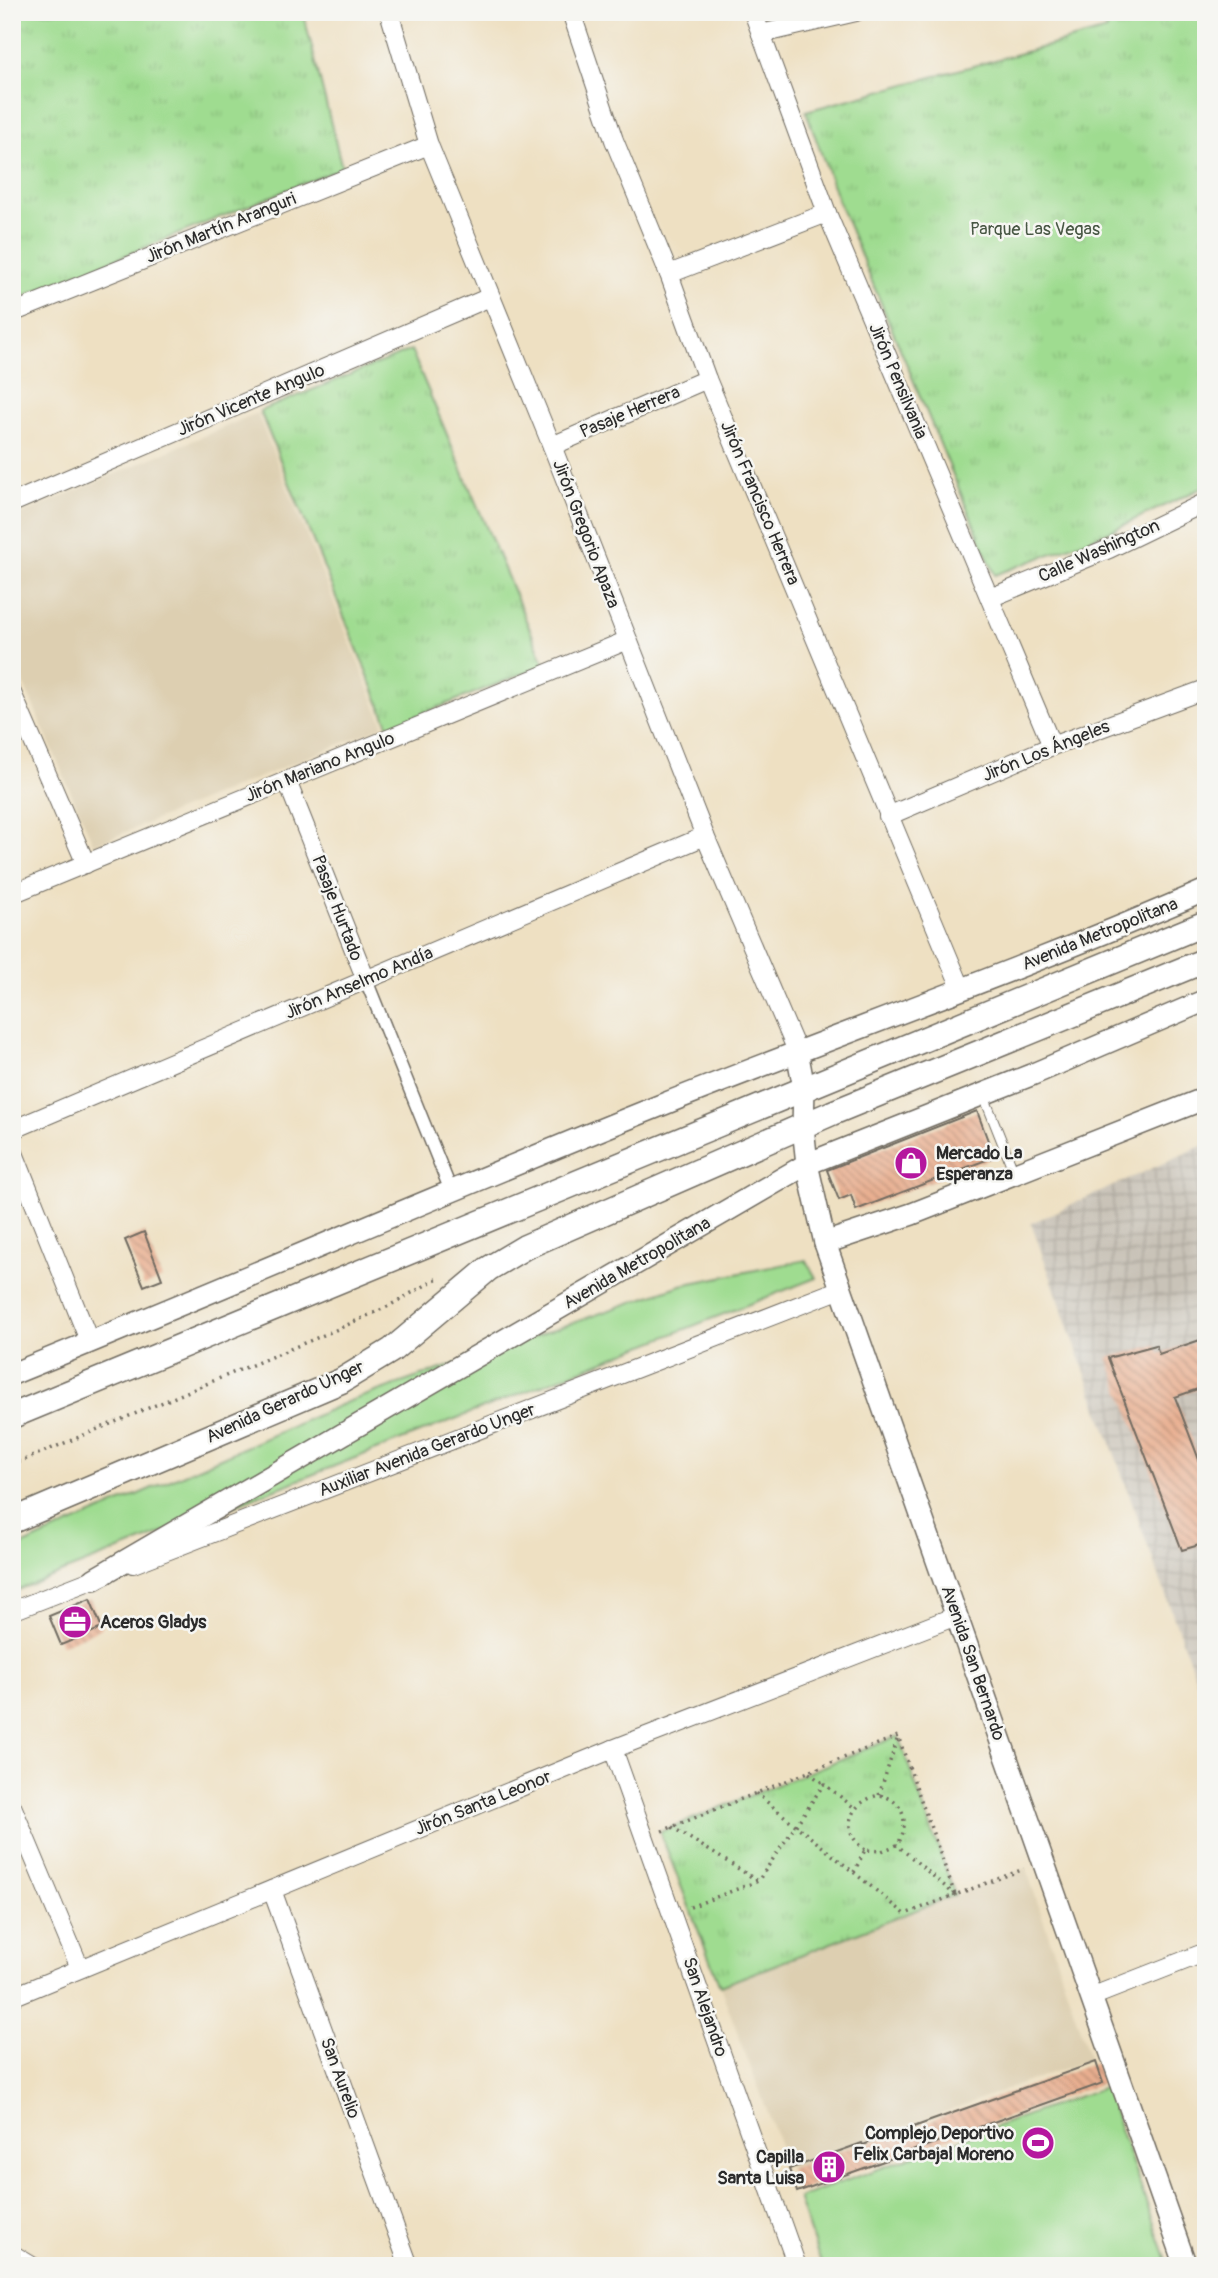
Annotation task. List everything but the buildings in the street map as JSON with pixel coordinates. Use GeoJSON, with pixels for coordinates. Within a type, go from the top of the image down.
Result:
{"type":"FeatureCollection","features":[{"type":"Feature","properties":{"kind":"main road","name":"Avenida Metropolitana"},"geometry":{"type":"LineString","coordinates":[[804,1088],[1206,923]]}},
{"type":"Feature","properties":{"kind":"main road"},"geometry":{"type":"LineString","coordinates":[[803,1126],[1206,960]]}},
{"type":"Feature","properties":{"kind":"main road"},"geometry":{"type":"LineString","coordinates":[[12,1416],[804,1088]]}},
{"type":"Feature","properties":{"kind":"main road","name":"Avenida Gerardo Unger"},"geometry":{"type":"LineString","coordinates":[[12,1521],[341,1381],[392,1350],[478,1277],[525,1247],[803,1126]]}},
{"type":"Feature","properties":{"kind":"street","name":"Jirón Gregorio Apaza"},"geometry":{"type":"LineString","coordinates":[[389,12],[429,145],[552,446],[705,836],[797,1051]]}},
{"type":"Feature","properties":{"kind":"street","name":"Jirón Francisco Herrera"},"geometry":{"type":"LineString","coordinates":[[571,12],[614,140],[669,274],[707,379],[962,990]]}},
{"type":"Feature","properties":{"kind":"street","name":"Jirón Pensilvania"},"geometry":{"type":"LineString","coordinates":[[753,12],[827,213],[1052,747]]}},
{"type":"Feature","properties":{"kind":"street"},"geometry":{"type":"LineString","coordinates":[[761,34],[856,12]]}},
{"type":"Feature","properties":{"kind":"street","name":"Jirón Martín Aranguri"},"geometry":{"type":"LineString","coordinates":[[12,313],[429,145]]}},
{"type":"Feature","properties":{"kind":"street"},"geometry":{"type":"LineString","coordinates":[[669,274],[827,213]]}},
{"type":"Feature","properties":{"kind":"street","name":"Jirón Vicente Angulo"},"geometry":{"type":"LineString","coordinates":[[12,503],[490,297]]}},
{"type":"Feature","properties":{"kind":"street","name":"Pasaje Herrera"},"geometry":{"type":"LineString","coordinates":[[552,446],[707,379]]}},
{"type":"Feature","properties":{"kind":"street","name":"Calle Washington"},"geometry":{"type":"LineString","coordinates":[[990,598],[1109,549],[1206,502]]}},
{"type":"Feature","properties":{"kind":"street","name":"Jirón Mariano Angulo"},"geometry":{"type":"LineString","coordinates":[[12,894],[628,640]]}},
{"type":"Feature","properties":{"kind":"street","name":"Jirón Los Ángeles"},"geometry":{"type":"LineString","coordinates":[[888,816],[1052,747],[1206,689]]}},
{"type":"Feature","properties":{"kind":"street"},"geometry":{"type":"LineString","coordinates":[[12,693],[86,864]]}},
{"type":"Feature","properties":{"kind":"street","name":"Pasaje Hurtado"},"geometry":{"type":"LineString","coordinates":[[287,781],[451,1191]]}},
{"type":"Feature","properties":{"kind":"street","name":"Jirón Anselmo Andía"},"geometry":{"type":"LineString","coordinates":[[12,1130],[705,836]]}},
{"type":"Feature","properties":{"kind":"street","name":"Avenida Metropolitana"},"geometry":{"type":"LineString","coordinates":[[797,1051],[1101,936],[1206,890]]}},
{"type":"Feature","properties":{"kind":"street","name":"Avenida Metropolitana"},"geometry":{"type":"LineString","coordinates":[[94,1579],[807,1164],[983,1094],[1206,1000]]}},
{"type":"Feature","properties":{"kind":"street"},"geometry":{"type":"LineString","coordinates":[[12,1374],[451,1191],[797,1051]]}},
{"type":"Feature","properties":{"kind":"street","name":"Avenida San Bernardo"},"geometry":{"type":"LineString","coordinates":[[797,1051],[804,1088],[803,1126],[807,1164],[825,1243],[1186,2266]]}},
{"type":"Feature","properties":{"kind":"street"},"geometry":{"type":"LineString","coordinates":[[825,1243],[912,1214],[1206,1098]]}},
{"type":"Feature","properties":{"kind":"street"},"geometry":{"type":"LineString","coordinates":[[12,1148],[90,1343]]}},
{"type":"Feature","properties":{"kind":"street","name":"Auxiliar Avenida Gerardo Unger"},"geometry":{"type":"LineString","coordinates":[[12,1611],[841,1289]]}},
{"type":"Feature","properties":{"kind":"street","name":"Jirón Santa Leonor"},"geometry":{"type":"LineString","coordinates":[[12,1997],[613,1749],[956,1616]]}},
{"type":"Feature","properties":{"kind":"street","name":"San Alejandro"},"geometry":{"type":"LineString","coordinates":[[613,1749],[797,2266]]}},
{"type":"Feature","properties":{"kind":"street"},"geometry":{"type":"LineString","coordinates":[[12,1806],[80,1968]]}},
{"type":"Feature","properties":{"kind":"street","name":"San Aurelio"},"geometry":{"type":"LineString","coordinates":[[272,1890],[409,2266]]}},
{"type":"Feature","properties":{"kind":"street"},"geometry":{"type":"LineString","coordinates":[[1091,1997],[1206,1952]]}},
{"type":"Feature","properties":{"kind":"street"},"geometry":{"type":"LineString","coordinates":[[12,2253],[32,2266]]}},
{"type":"Feature","properties":{"kind":"lane"},"geometry":{"type":"LineString","coordinates":[[983,1094],[1014,1174]]}},
{"type":"Feature","properties":{"kind":"path"},"geometry":{"type":"LineString","coordinates":[[898,1736],[955,1895]]}},
{"type":"Feature","properties":{"kind":"path"},"geometry":{"type":"LineString","coordinates":[[645,1839],[898,1736]]}},
{"type":"Feature","properties":{"kind":"path"},"geometry":{"type":"LineString","coordinates":[[879,1795],[898,1736]]}},
{"type":"Feature","properties":{"kind":"path"},"geometry":{"type":"LineString","coordinates":[[808,1773],[856,1809]]}},
{"type":"Feature","properties":{"kind":"path"},"geometry":{"type":"LineString","coordinates":[[672,1914],[758,1881],[824,1784]]}},
{"type":"Feature","properties":{"kind":"path"},"geometry":{"type":"LineString","coordinates":[[756,1793],[905,1914],[1042,1861]]}},
{"type":"Feature","properties":{"kind":"path"},"geometry":{"type":"LineString","coordinates":[[879,1795],[892,1800],[902,1811],[905,1826],[897,1845],[882,1852],[864,1850],[856,1844],[850,1834],[850,1821],[856,1809],[867,1798],[879,1795]]}},
{"type":"Feature","properties":{"kind":"path"},"geometry":{"type":"LineString","coordinates":[[672,1827],[758,1881]]}},
{"type":"Feature","properties":{"kind":"path"},"geometry":{"type":"LineString","coordinates":[[897,1845],[955,1895]]}},
{"type":"Feature","properties":{"kind":"path"},"geometry":{"type":"LineString","coordinates":[[854,1872],[864,1850]]}},
{"type":"Feature","properties":{"kind":"shaded area"},"geometry":{"type":"Polygon","coordinates":[[[257,413],[384,726],[94,845],[12,657],[12,518],[257,413]]]}},
{"type":"Feature","properties":{"kind":"shaded area"},"geometry":{"type":"Polygon","coordinates":[[[1206,1144],[1206,1706],[1031,1223],[1206,1144]]]}},
{"type":"Feature","properties":{"kind":"shaded area"},"geometry":{"type":"Polygon","coordinates":[[[1026,1868],[1090,2059],[789,2169],[720,1986],[1026,1868]]]}},
{"type":"Feature","properties":{"kind":"green space"},"geometry":{"type":"Polygon","coordinates":[[[12,12],[303,12],[342,168],[12,301],[12,12]]]}},
{"type":"Feature","properties":{"kind":"green space","name":"Parque Las Vegas"},"geometry":{"type":"Polygon","coordinates":[[[1103,12],[1206,12],[1206,486],[1108,532],[995,575],[839,203],[806,111],[1107,30],[1103,12]]]}},
{"type":"Feature","properties":{"kind":"green space"},"geometry":{"type":"Polygon","coordinates":[[[411,350],[545,665],[389,727],[260,411],[411,350]]]}},
{"type":"Feature","properties":{"kind":"green space"},"geometry":{"type":"Polygon","coordinates":[[[806,1260],[816,1278],[12,1592],[12,1550],[347,1402],[681,1285],[806,1260]]]}},
{"type":"Feature","properties":{"kind":"green space"},"geometry":{"type":"Polygon","coordinates":[[[898,1736],[955,1895],[720,1986],[660,1832],[898,1736]]]}},
{"type":"Feature","properties":{"kind":"green space","name":"Complejo Deportivo Felix Carbajal Moreno"},"geometry":{"type":"Polygon","coordinates":[[[1105,2087],[1169,2266],[822,2266],[798,2198],[1105,2087]]]}},
{"type":"Feature","properties":{"kind":"place","name":"Mercado La Esperanza"},"geometry":{"type":"Point","coordinates":[911,1163]}},
{"type":"Feature","properties":{"kind":"place","name":"Aceros Gladys"},"geometry":{"type":"Point","coordinates":[75,1622]}},
{"type":"Feature","properties":{"kind":"place","name":"Complejo Deportivo Felix Carbajal Moreno"},"geometry":{"type":"Point","coordinates":[1038,2143]}},
{"type":"Feature","properties":{"kind":"place","name":"Capilla Santa Luisa"},"geometry":{"type":"Point","coordinates":[829,2167]}}]}
